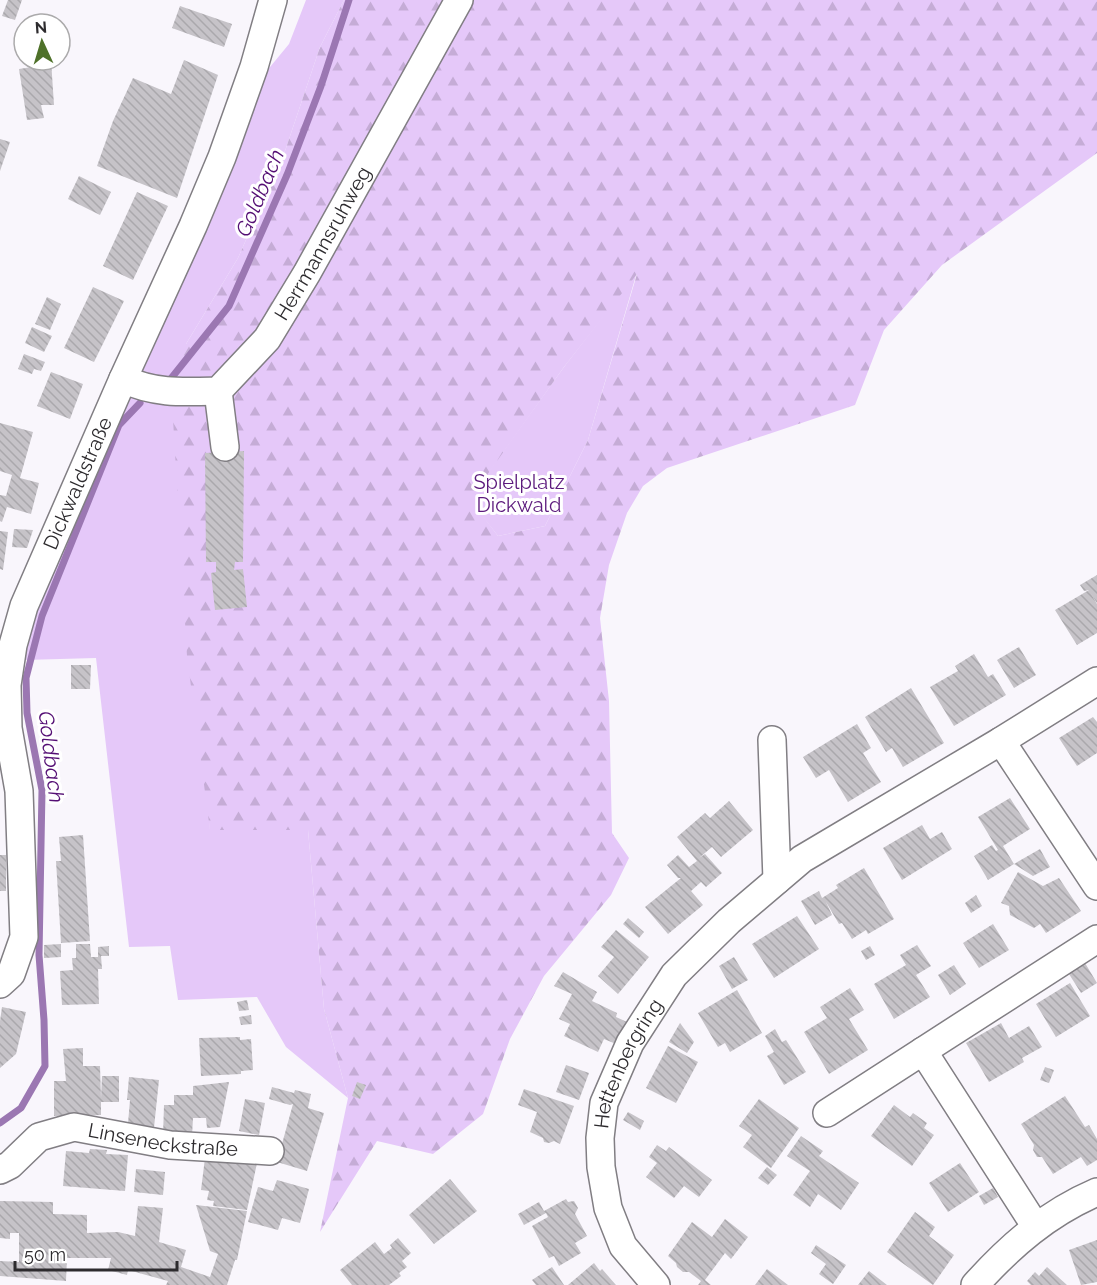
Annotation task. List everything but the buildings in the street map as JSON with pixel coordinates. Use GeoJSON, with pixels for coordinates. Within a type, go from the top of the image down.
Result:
{"type":"FeatureCollection","features":[{"type":"Feature","properties":{"kind":"street","name":"Dickwaldstraße"},"geometry":{"type":"LineString","coordinates":[[0,984],[11,974],[24,937],[19,791],[8,729],[7,685],[13,645],[24,606],[123,380],[194,226],[222,157],[254,67],[273,0]]}},
{"type":"Feature","properties":{"kind":"street","name":"Herrmannsruhweg"},"geometry":{"type":"LineString","coordinates":[[218,391],[267,339],[459,0]]}},
{"type":"Feature","properties":{"kind":"street"},"geometry":{"type":"LineString","coordinates":[[123,380],[143,388],[186,392],[218,391],[225,447]]}},
{"type":"Feature","properties":{"kind":"street","name":"Hettenbergring"},"geometry":{"type":"LineString","coordinates":[[656,1285],[623,1246],[608,1208],[601,1167],[600,1138],[604,1103],[630,1043],[674,975],[729,921],[802,859],[1097,681]]}},
{"type":"Feature","properties":{"kind":"street"},"geometry":{"type":"LineString","coordinates":[[771,740],[777,880]]}},
{"type":"Feature","properties":{"kind":"street"},"geometry":{"type":"LineString","coordinates":[[1000,741],[1097,886]]}},
{"type":"Feature","properties":{"kind":"street"},"geometry":{"type":"LineString","coordinates":[[827,1113],[1097,939]]}},
{"type":"Feature","properties":{"kind":"street"},"geometry":{"type":"LineString","coordinates":[[923,1051],[1036,1227]]}},
{"type":"Feature","properties":{"kind":"street","name":"Linseneckstraße"},"geometry":{"type":"LineString","coordinates":[[0,1170],[10,1165],[39,1137],[74,1127],[171,1145],[270,1151]]}},
{"type":"Feature","properties":{"kind":"street"},"geometry":{"type":"LineString","coordinates":[[975,1285],[993,1265],[1036,1227],[1069,1204],[1097,1192]]}},
{"type":"Feature","properties":{"kind":"green space"},"geometry":{"type":"Polygon","coordinates":[[[306,0],[344,0],[320,47],[285,151],[238,258],[186,344],[210,830],[308,830],[324,1009],[348,1098],[286,1047],[257,997],[178,1000],[170,946],[129,947],[96,658],[24,660],[39,602],[190,266],[244,137],[261,78],[289,44],[306,0]]]}},
{"type":"Feature","properties":{"kind":"green space"},"geometry":{"type":"Polygon","coordinates":[[[344,0],[1097,0],[1097,153],[942,265],[884,330],[855,405],[667,468],[643,486],[627,513],[609,565],[600,618],[609,701],[612,833],[629,858],[611,895],[544,976],[510,1039],[483,1114],[433,1154],[377,1141],[320,1232],[348,1098],[324,1009],[308,830],[210,830],[187,656],[172,402],[186,344],[238,258],[285,151],[320,47],[344,0]],[[637,274],[564,367],[470,499],[498,536],[545,526],[588,440],[637,274]]]}},
{"type":"Feature","properties":{"kind":"green space","name":"Spielplatz Dickwald"},"geometry":{"type":"Polygon","coordinates":[[[637,272],[588,440],[545,526],[498,536],[469,499],[564,367],[637,272]]]}},
{"type":"Feature","properties":{"kind":"waterway","name":"Goldbach"},"geometry":{"type":"LineString","coordinates":[[169,381],[229,306],[287,175],[321,86],[349,0]]}},
{"type":"Feature","properties":{"kind":"waterway","name":"Goldbach"},"geometry":{"type":"LineString","coordinates":[[0,1123],[21,1108],[45,1066],[39,955],[42,790],[27,713],[26,678],[42,616],[119,425],[140,403]]}}]}
